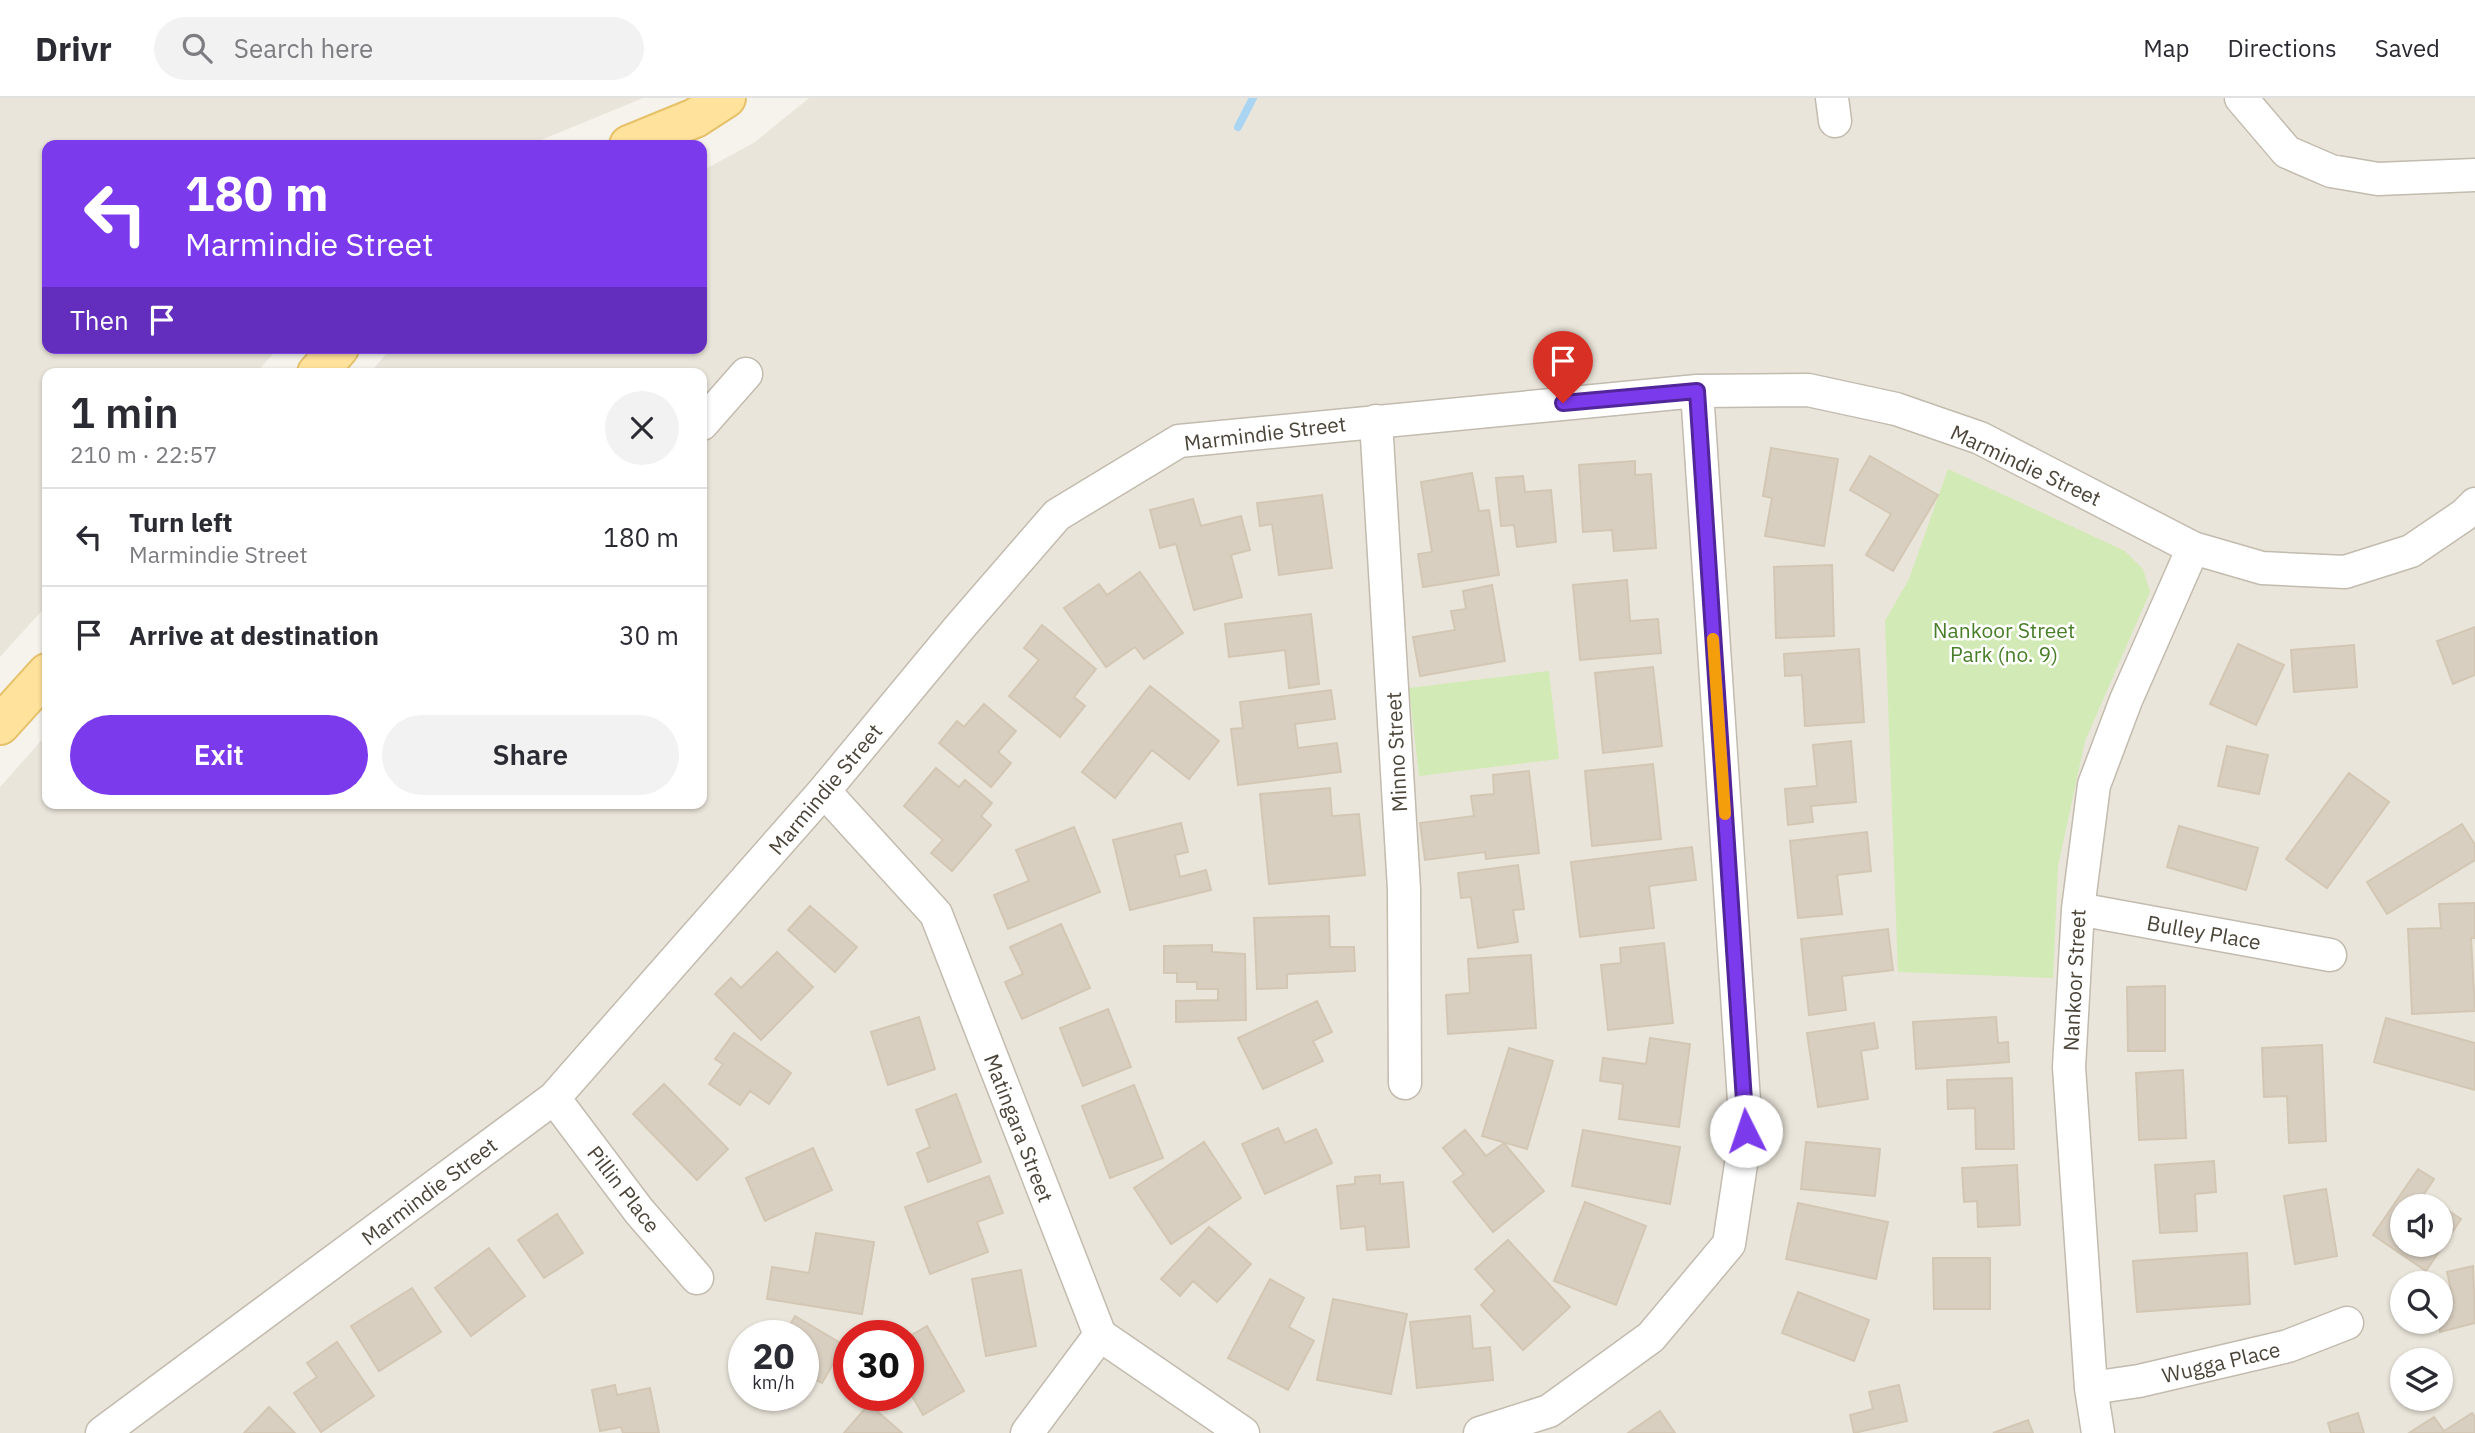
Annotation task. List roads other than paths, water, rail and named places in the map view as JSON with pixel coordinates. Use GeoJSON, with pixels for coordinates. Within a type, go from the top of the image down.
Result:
{"type":"FeatureCollection","features":[{"type":"Feature","properties":{"kind":"main road"},"geometry":{"type":"LineString","coordinates":[[641,140],[695,118],[726,98]]}},
{"type":"Feature","properties":{"kind":"main road"},"geometry":{"type":"LineString","coordinates":[[321,368],[334,354]]}},
{"type":"Feature","properties":{"kind":"main road"},"geometry":{"type":"LineString","coordinates":[[0,725],[42,684]]}},
{"type":"Feature","properties":{"kind":"street"},"geometry":{"type":"LineString","coordinates":[[2241,98],[2287,152],[2331,171],[2378,179],[2475,175]]}},
{"type":"Feature","properties":{"kind":"street"},"geometry":{"type":"LineString","coordinates":[[707,418],[746,374]]}},
{"type":"Feature","properties":{"kind":"street","name":"Marmindie Street"},"geometry":{"type":"LineString","coordinates":[[102,1433],[554,1098],[824,791],[959,628],[1057,516],[1179,441],[1697,391],[1808,390],[1896,409],[1980,438],[2193,548],[2262,568],[2345,572],[2412,551],[2465,515],[2475,504]]}},
{"type":"Feature","properties":{"kind":"street"},"geometry":{"type":"LineString","coordinates":[[1480,1433],[1554,1422],[1651,1337],[1729,1244],[1746,1131],[1697,391]]}},
{"type":"Feature","properties":{"kind":"street","name":"Minno Street"},"geometry":{"type":"LineString","coordinates":[[1376,421],[1404,889],[1405,1083]]}},
{"type":"Feature","properties":{"kind":"street","name":"Nankoor Street"},"geometry":{"type":"LineString","coordinates":[[2098,1433],[2091,1388],[2069,1067],[2078,909],[2094,785],[2126,700],[2193,548]]}},
{"type":"Feature","properties":{"kind":"street","name":"Matingara Street"},"geometry":{"type":"LineString","coordinates":[[824,791],[936,914],[1100,1335]]}},
{"type":"Feature","properties":{"kind":"street","name":"Bulley Place"},"geometry":{"type":"LineString","coordinates":[[2078,909],[2330,955]]}},
{"type":"Feature","properties":{"kind":"street","name":"Pillin Place"},"geometry":{"type":"LineString","coordinates":[[554,1098],[639,1211],[697,1278]]}},
{"type":"Feature","properties":{"kind":"street","name":"Wugga Place"},"geometry":{"type":"LineString","coordinates":[[2091,1388],[2139,1381],[2288,1346],[2347,1323]]}},
{"type":"Feature","properties":{"kind":"street"},"geometry":{"type":"LineString","coordinates":[[1027,1433],[1100,1335],[1243,1433]]}},
{"type":"Feature","properties":{"kind":"waterway"},"geometry":{"type":"LineString","coordinates":[[1238,127],[1253,98]]}},
{"type":"Feature","properties":{"kind":"park label","name":"Nankoor Street Park (no. 9)"},"geometry":{"type":"Point","coordinates":[2004,642]}}]}
